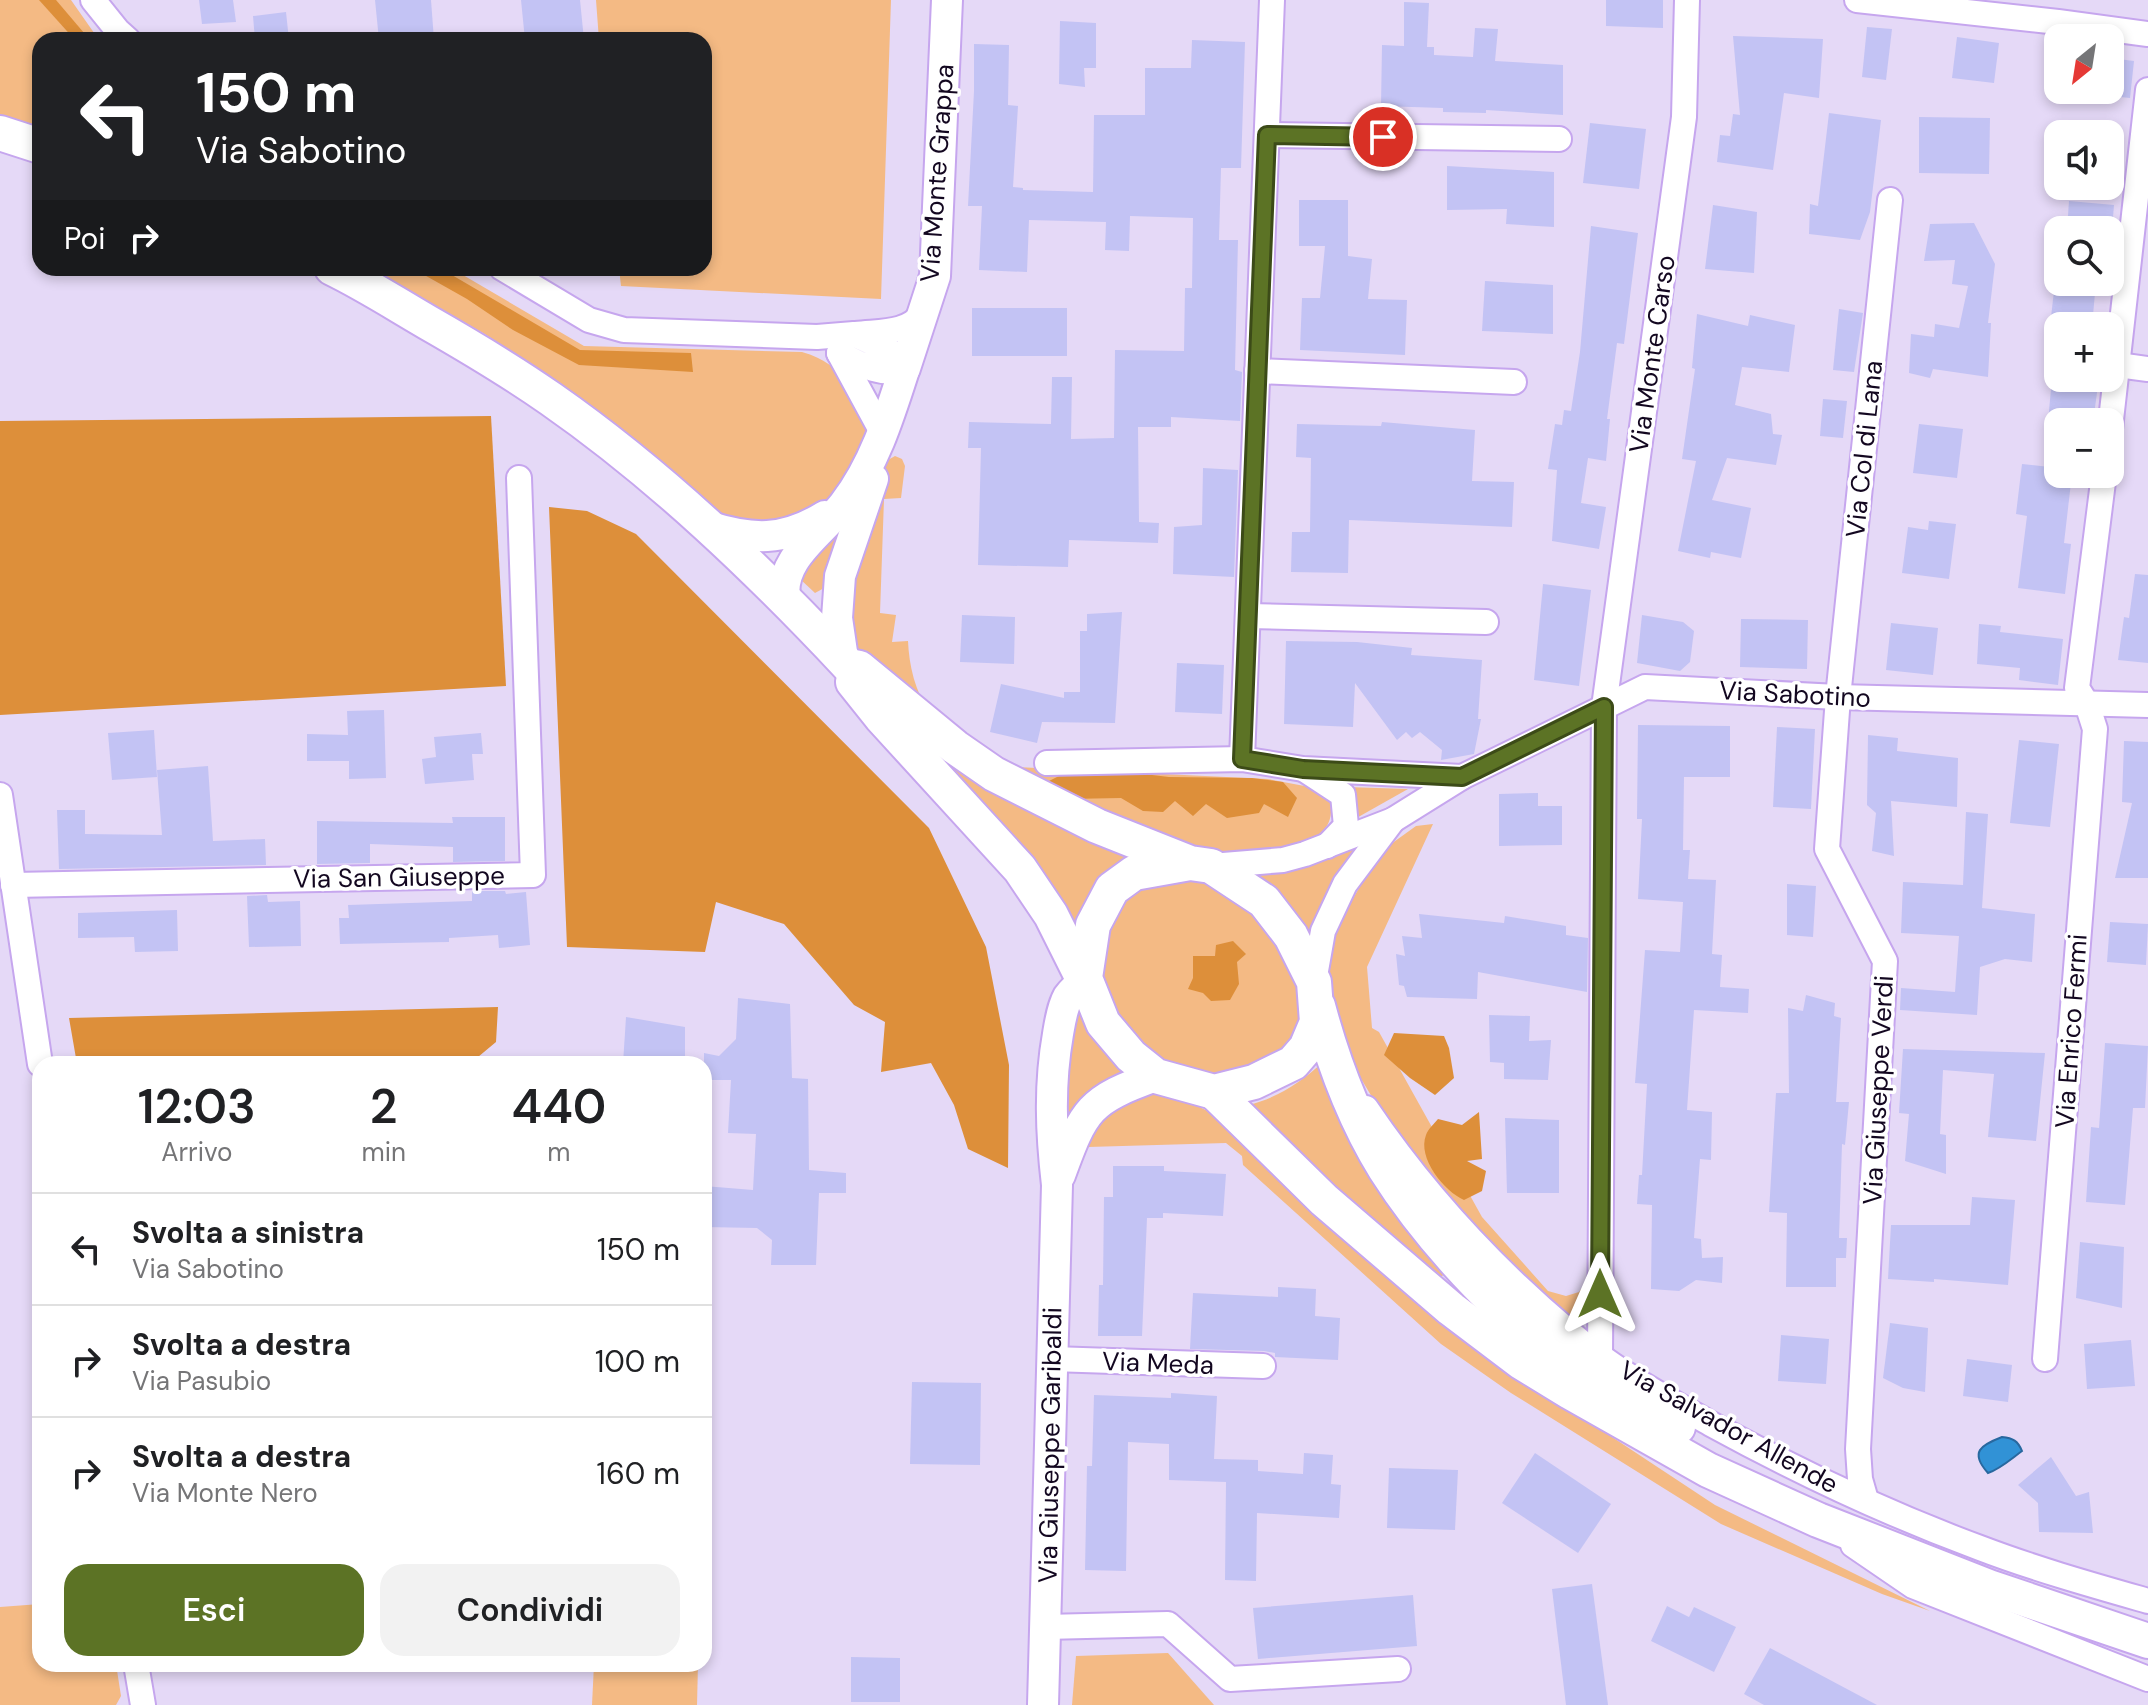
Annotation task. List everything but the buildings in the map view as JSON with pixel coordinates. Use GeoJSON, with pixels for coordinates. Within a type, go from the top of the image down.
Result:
{"type":"FeatureCollection","features":[{"type":"Feature","properties":{"kind":"main road"},"geometry":{"type":"LineString","coordinates":[[0,133],[32,143]]}},
{"type":"Feature","properties":{"kind":"main road"},"geometry":{"type":"LineString","coordinates":[[346,276],[450,335],[550,399],[664,486],[846,662],[859,668],[955,747],[994,774],[1097,826],[1200,865],[1264,901],[1291,936],[1316,992],[1332,1057],[1385,1168],[1438,1240],[1480,1287],[1537,1337],[1582,1369],[1724,1455],[1806,1514]]}},
{"type":"Feature","properties":{"kind":"main road"},"geometry":{"type":"LineString","coordinates":[[846,662],[852,680],[862,695],[1037,891],[1086,979],[1103,1023],[1114,1040],[1156,1076],[1214,1092],[1324,1200],[1451,1309],[1521,1362],[1708,1470],[1806,1514],[1989,1587],[2148,1641]]}},
{"type":"Feature","properties":{"kind":"main road"},"geometry":{"type":"LineString","coordinates":[[1086,979],[1093,925],[1112,889],[1134,873],[1200,865]]}},
{"type":"Feature","properties":{"kind":"main road"},"geometry":{"type":"LineString","coordinates":[[1214,1092],[1254,1082],[1293,1063],[1306,1048],[1317,1022],[1316,992]]}},
{"type":"Feature","properties":{"kind":"street"},"geometry":{"type":"LineString","coordinates":[[93,0],[119,32]]}},
{"type":"Feature","properties":{"kind":"street","name":"Via Monte Grappa"},"geometry":{"type":"LineString","coordinates":[[785,600],[784,581],[793,563],[844,505],[883,434],[935,276],[947,0]]}},
{"type":"Feature","properties":{"kind":"street"},"geometry":{"type":"LineString","coordinates":[[1242,759],[1272,0]]}},
{"type":"Feature","properties":{"kind":"street","name":"Via Monte Carso"},"geometry":{"type":"LineString","coordinates":[[1600,1356],[1604,707],[1684,117],[1687,0]]}},
{"type":"Feature","properties":{"kind":"street"},"geometry":{"type":"LineString","coordinates":[[1857,0],[2059,11],[2148,34]]}},
{"type":"Feature","properties":{"kind":"street"},"geometry":{"type":"LineString","coordinates":[[2124,312],[2148,90]]}},
{"type":"Feature","properties":{"kind":"street"},"geometry":{"type":"LineString","coordinates":[[1267,135],[1559,139]]}},
{"type":"Feature","properties":{"kind":"street","name":"Via Col di Lana"},"geometry":{"type":"LineString","coordinates":[[1838,697],[1890,200]]}},
{"type":"Feature","properties":{"kind":"street"},"geometry":{"type":"LineString","coordinates":[[515,276],[589,320],[624,330],[817,337],[846,343],[913,325],[923,313]]}},
{"type":"Feature","properties":{"kind":"street"},"geometry":{"type":"LineString","coordinates":[[846,343],[877,370],[905,369]]}},
{"type":"Feature","properties":{"kind":"street"},"geometry":{"type":"LineString","coordinates":[[846,343],[883,434]]}},
{"type":"Feature","properties":{"kind":"street"},"geometry":{"type":"LineString","coordinates":[[2124,366],[2148,369]]}},
{"type":"Feature","properties":{"kind":"street"},"geometry":{"type":"LineString","coordinates":[[1257,371],[1514,382]]}},
{"type":"Feature","properties":{"kind":"street","name":"Via Monte Grappa"},"geometry":{"type":"LineString","coordinates":[[846,662],[837,618],[840,576],[882,451],[883,434]]}},
{"type":"Feature","properties":{"kind":"street","name":"Via San Giuseppe"},"geometry":{"type":"LineString","coordinates":[[13,885],[533,875],[519,478]]}},
{"type":"Feature","properties":{"kind":"street","name":"Via Enrico Fermi"},"geometry":{"type":"LineString","coordinates":[[2045,1359],[2095,729],[2087,704],[2077,688],[2102,488]]}},
{"type":"Feature","properties":{"kind":"street","name":"Via Monte Grappa"},"geometry":{"type":"LineString","coordinates":[[707,526],[750,538],[768,536],[813,524],[844,505]]}},
{"type":"Feature","properties":{"kind":"street"},"geometry":{"type":"LineString","coordinates":[[1248,616],[1486,622]]}},
{"type":"Feature","properties":{"kind":"street","name":"Via Sabotino"},"geometry":{"type":"LineString","coordinates":[[1393,820],[1462,777],[1645,687],[1838,697],[2148,705]]}},
{"type":"Feature","properties":{"kind":"street","name":"Via Giuseppe Verdi"},"geometry":{"type":"LineString","coordinates":[[1838,697],[1827,849],[1885,961],[1858,1449],[1860,1479],[1866,1500]]}},
{"type":"Feature","properties":{"kind":"street","name":"Via Sabotino"},"geometry":{"type":"LineString","coordinates":[[1047,763],[1242,759],[1303,769],[1462,777]]}},
{"type":"Feature","properties":{"kind":"street"},"geometry":{"type":"LineString","coordinates":[[1303,769],[1343,795],[1346,826],[1327,846]]}},
{"type":"Feature","properties":{"kind":"street"},"geometry":{"type":"LineString","coordinates":[[0,795],[39,1056]]}},
{"type":"Feature","properties":{"kind":"street"},"geometry":{"type":"LineString","coordinates":[[1200,865],[1283,860],[1393,820]]}},
{"type":"Feature","properties":{"kind":"street"},"geometry":{"type":"LineString","coordinates":[[1316,992],[1323,931],[1345,884],[1393,820]]}},
{"type":"Feature","properties":{"kind":"street","name":"Via Giuseppe Garibaldi"},"geometry":{"type":"LineString","coordinates":[[1043,1705],[1057,1185],[1052,1135],[1052,1071],[1061,1018],[1068,998],[1086,979]]}},
{"type":"Feature","properties":{"kind":"street","name":"Via Salvador Allende"},"geometry":{"type":"LineString","coordinates":[[1332,1057],[1426,1188],[1513,1280],[1600,1356],[1741,1440],[1866,1500],[1979,1548],[2148,1601]]}},
{"type":"Feature","properties":{"kind":"street","name":"Via Giuseppe Garibaldi"},"geometry":{"type":"LineString","coordinates":[[1057,1185],[1075,1133],[1096,1104],[1120,1088],[1156,1076]]}},
{"type":"Feature","properties":{"kind":"street","name":"Via Meda"},"geometry":{"type":"LineString","coordinates":[[1052,1359],[1263,1366]]}},
{"type":"Feature","properties":{"kind":"street"},"geometry":{"type":"LineString","coordinates":[[1827,1482],[1845,1470],[1858,1449]]}},
{"type":"Feature","properties":{"kind":"street"},"geometry":{"type":"LineString","coordinates":[[1806,1514],[1913,1586],[2148,1679]]}},
{"type":"Feature","properties":{"kind":"street"},"geometry":{"type":"LineString","coordinates":[[1045,1627],[1168,1624],[1230,1679],[1398,1669]]}},
{"type":"Feature","properties":{"kind":"street"},"geometry":{"type":"LineString","coordinates":[[137,1672],[143,1705]]}},
{"type":"Feature","properties":{"kind":"shaded area"},"geometry":{"type":"Polygon","coordinates":[[[0,0],[71,0],[93,32],[32,32],[32,125],[0,115],[0,0]]]}},
{"type":"Feature","properties":{"kind":"shaded area"},"geometry":{"type":"Polygon","coordinates":[[[39,0],[56,0],[83,32],[68,32],[39,0]]]}},
{"type":"Feature","properties":{"kind":"shaded area"},"geometry":{"type":"Polygon","coordinates":[[[596,0],[891,0],[881,299],[621,286],[620,276],[712,276],[712,32],[598,32],[596,0]]]}},
{"type":"Feature","properties":{"kind":"shaded area"},"geometry":{"type":"Polygon","coordinates":[[[383,276],[465,276],[584,346],[802,352],[829,364],[838,372],[869,431],[836,496],[789,525],[722,521],[588,405],[483,333],[383,276]]]}},
{"type":"Feature","properties":{"kind":"shaded area"},"geometry":{"type":"Polygon","coordinates":[[[426,276],[454,276],[580,350],[691,353],[693,372],[579,365],[513,330],[426,276]]]}},
{"type":"Feature","properties":{"kind":"shaded area"},"geometry":{"type":"Polygon","coordinates":[[[491,416],[506,686],[0,715],[0,421],[491,416]]]}},
{"type":"Feature","properties":{"kind":"shaded area"},"geometry":{"type":"Polygon","coordinates":[[[895,456],[902,459],[905,466],[901,498],[884,499],[880,613],[896,615],[892,642],[908,641],[911,669],[920,696],[930,713],[946,729],[982,753],[1015,767],[1268,779],[1315,788],[1331,804],[1330,820],[1323,831],[1297,845],[1262,853],[1224,853],[1185,847],[1146,836],[1069,805],[1004,770],[956,737],[933,719],[881,676],[854,647],[845,624],[844,607],[859,542],[888,460],[895,456]]]}},
{"type":"Feature","properties":{"kind":"shaded area"},"geometry":{"type":"Polygon","coordinates":[[[549,507],[587,511],[636,534],[929,828],[986,947],[1009,1065],[1008,1168],[968,1149],[954,1105],[931,1063],[881,1072],[885,1022],[854,1005],[784,924],[716,902],[705,952],[567,947],[549,507]]]}},
{"type":"Feature","properties":{"kind":"shaded area"},"geometry":{"type":"Polygon","coordinates":[[[845,534],[826,587],[815,593],[799,578],[802,571],[810,557],[823,545],[845,534]]]}},
{"type":"Feature","properties":{"kind":"shaded area"},"geometry":{"type":"Polygon","coordinates":[[[949,756],[1141,855],[1075,941],[942,766],[949,756]]]}},
{"type":"Feature","properties":{"kind":"shaded area"},"geometry":{"type":"Polygon","coordinates":[[[1127,772],[1283,782],[1297,798],[1288,817],[1264,804],[1259,813],[1227,818],[1206,804],[1193,816],[1175,801],[1163,812],[1143,811],[1121,798],[1068,799],[1039,786],[1065,773],[1127,772]]]}},
{"type":"Feature","properties":{"kind":"shaded area"},"geometry":{"type":"Polygon","coordinates":[[[1346,787],[1408,789],[1353,820],[1346,787]]]}},
{"type":"Feature","properties":{"kind":"shaded area"},"geometry":{"type":"Polygon","coordinates":[[[1433,824],[1367,967],[1372,1028],[1379,1032],[1482,1217],[1548,1291],[1566,1296],[1579,1292],[1586,1283],[1582,1306],[1571,1315],[1559,1314],[1524,1281],[1418,1163],[1345,1052],[1330,996],[1329,958],[1335,929],[1372,866],[1391,844],[1416,826],[1433,824]]]}},
{"type":"Feature","properties":{"kind":"shaded area"},"geometry":{"type":"Polygon","coordinates":[[[1366,834],[1334,879],[1311,940],[1250,874],[1366,834]]]}},
{"type":"Feature","properties":{"kind":"shaded area"},"geometry":{"type":"Polygon","coordinates":[[[1181,878],[1207,881],[1256,909],[1302,988],[1299,1035],[1283,1049],[1247,1069],[1208,1075],[1169,1064],[1142,1044],[1121,1018],[1108,994],[1102,955],[1103,941],[1112,918],[1130,891],[1181,878]]]}},
{"type":"Feature","properties":{"kind":"shaded area"},"geometry":{"type":"Polygon","coordinates":[[[1233,941],[1246,954],[1237,962],[1239,984],[1230,1000],[1211,1001],[1203,993],[1188,989],[1193,978],[1193,956],[1215,956],[1216,945],[1233,941]]]}},
{"type":"Feature","properties":{"kind":"shaded area"},"geometry":{"type":"Polygon","coordinates":[[[1077,1001],[1096,1041],[1126,1073],[1075,1110],[1063,1115],[1061,1094],[1077,1001]]]}},
{"type":"Feature","properties":{"kind":"shaded area"},"geometry":{"type":"Polygon","coordinates":[[[498,1007],[496,1042],[479,1056],[76,1056],[69,1018],[498,1007]]]}},
{"type":"Feature","properties":{"kind":"shaded area"},"geometry":{"type":"Polygon","coordinates":[[[1394,1033],[1444,1036],[1454,1078],[1435,1095],[1410,1078],[1384,1055],[1394,1033]]]}},
{"type":"Feature","properties":{"kind":"shaded area"},"geometry":{"type":"Polygon","coordinates":[[[1322,1063],[1444,1267],[1444,1275],[1437,1278],[1357,1211],[1248,1105],[1288,1089],[1322,1063]]]}},
{"type":"Feature","properties":{"kind":"shaded area"},"geometry":{"type":"Polygon","coordinates":[[[1161,1092],[1212,1113],[1559,1402],[1715,1505],[1930,1611],[1882,1594],[1721,1524],[1511,1393],[1441,1344],[1243,1165],[1242,1156],[1226,1143],[1088,1147],[1094,1129],[1105,1112],[1161,1092]]]}},
{"type":"Feature","properties":{"kind":"shaded area"},"geometry":{"type":"Polygon","coordinates":[[[1479,1112],[1482,1159],[1467,1161],[1486,1171],[1482,1191],[1464,1200],[1448,1189],[1434,1173],[1424,1144],[1427,1133],[1438,1119],[1462,1125],[1479,1112]]]}},
{"type":"Feature","properties":{"kind":"shaded area"},"geometry":{"type":"Polygon","coordinates":[[[32,1605],[32,1672],[117,1672],[121,1696],[116,1705],[0,1705],[0,1607],[32,1605]]]}},
{"type":"Feature","properties":{"kind":"shaded area"},"geometry":{"type":"Polygon","coordinates":[[[1168,1653],[1214,1705],[1072,1705],[1076,1656],[1168,1653]]]}},
{"type":"Feature","properties":{"kind":"shaded area"},"geometry":{"type":"Polygon","coordinates":[[[594,1672],[698,1672],[697,1705],[592,1705],[594,1672]]]}},
{"type":"Feature","properties":{"kind":"water"},"geometry":{"type":"Polygon","coordinates":[[[2002,1437],[2015,1441],[2022,1451],[1988,1473],[1979,1460],[1980,1450],[2002,1437]]]}},
{"type":"Feature","properties":{"kind":"route"},"geometry":{"type":"LineString","coordinates":[[1383,137],[1267,135],[1242,759],[1303,769],[1462,777],[1604,707],[1600,1294]]}}]}
